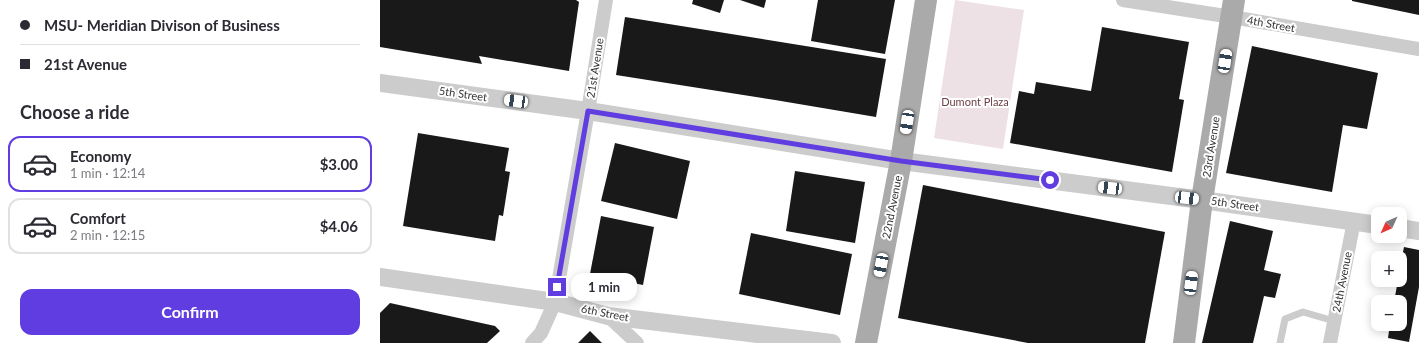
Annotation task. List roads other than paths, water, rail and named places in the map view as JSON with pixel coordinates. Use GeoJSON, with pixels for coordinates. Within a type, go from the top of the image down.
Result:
{"type":"FeatureCollection","features":[{"type":"Feature","properties":{"kind":"main road","name":"22nd Avenue"},"geometry":{"type":"LineString","coordinates":[[866,343],[901,161],[926,0]]}},
{"type":"Feature","properties":{"kind":"main road","name":"23rd Avenue"},"geometry":{"type":"LineString","coordinates":[[1184,343],[1202,200],[1233,8]]}},
{"type":"Feature","properties":{"kind":"street","name":"21st Avenue"},"geometry":{"type":"LineString","coordinates":[[532,343],[541,333],[555,302],[606,0]]}},
{"type":"Feature","properties":{"kind":"street","name":"4th Street"},"geometry":{"type":"LineString","coordinates":[[1123,0],[1233,8],[1419,49]]}},
{"type":"Feature","properties":{"kind":"street","name":"5th Street"},"geometry":{"type":"LineString","coordinates":[[380,83],[588,111],[901,161],[1202,200],[1371,224]]}},
{"type":"Feature","properties":{"kind":"street","name":"24th Avenue"},"geometry":{"type":"LineString","coordinates":[[1330,343],[1354,221]]}},
{"type":"Feature","properties":{"kind":"street"},"geometry":{"type":"LineString","coordinates":[[1407,229],[1419,231]]}},
{"type":"Feature","properties":{"kind":"street","name":"6th Street"},"geometry":{"type":"LineString","coordinates":[[380,277],[555,302],[608,316],[832,343]]}},
{"type":"Feature","properties":{"kind":"street"},"geometry":{"type":"LineString","coordinates":[[608,316],[637,343]]}},
{"type":"Feature","properties":{"kind":"lane"},"geometry":{"type":"LineString","coordinates":[[1280,343],[1285,319],[1303,312],[1334,321]]}},
{"type":"Feature","properties":{"kind":"park label","name":"Dumont Plaza"},"geometry":{"type":"Point","coordinates":[975,102]}}]}
